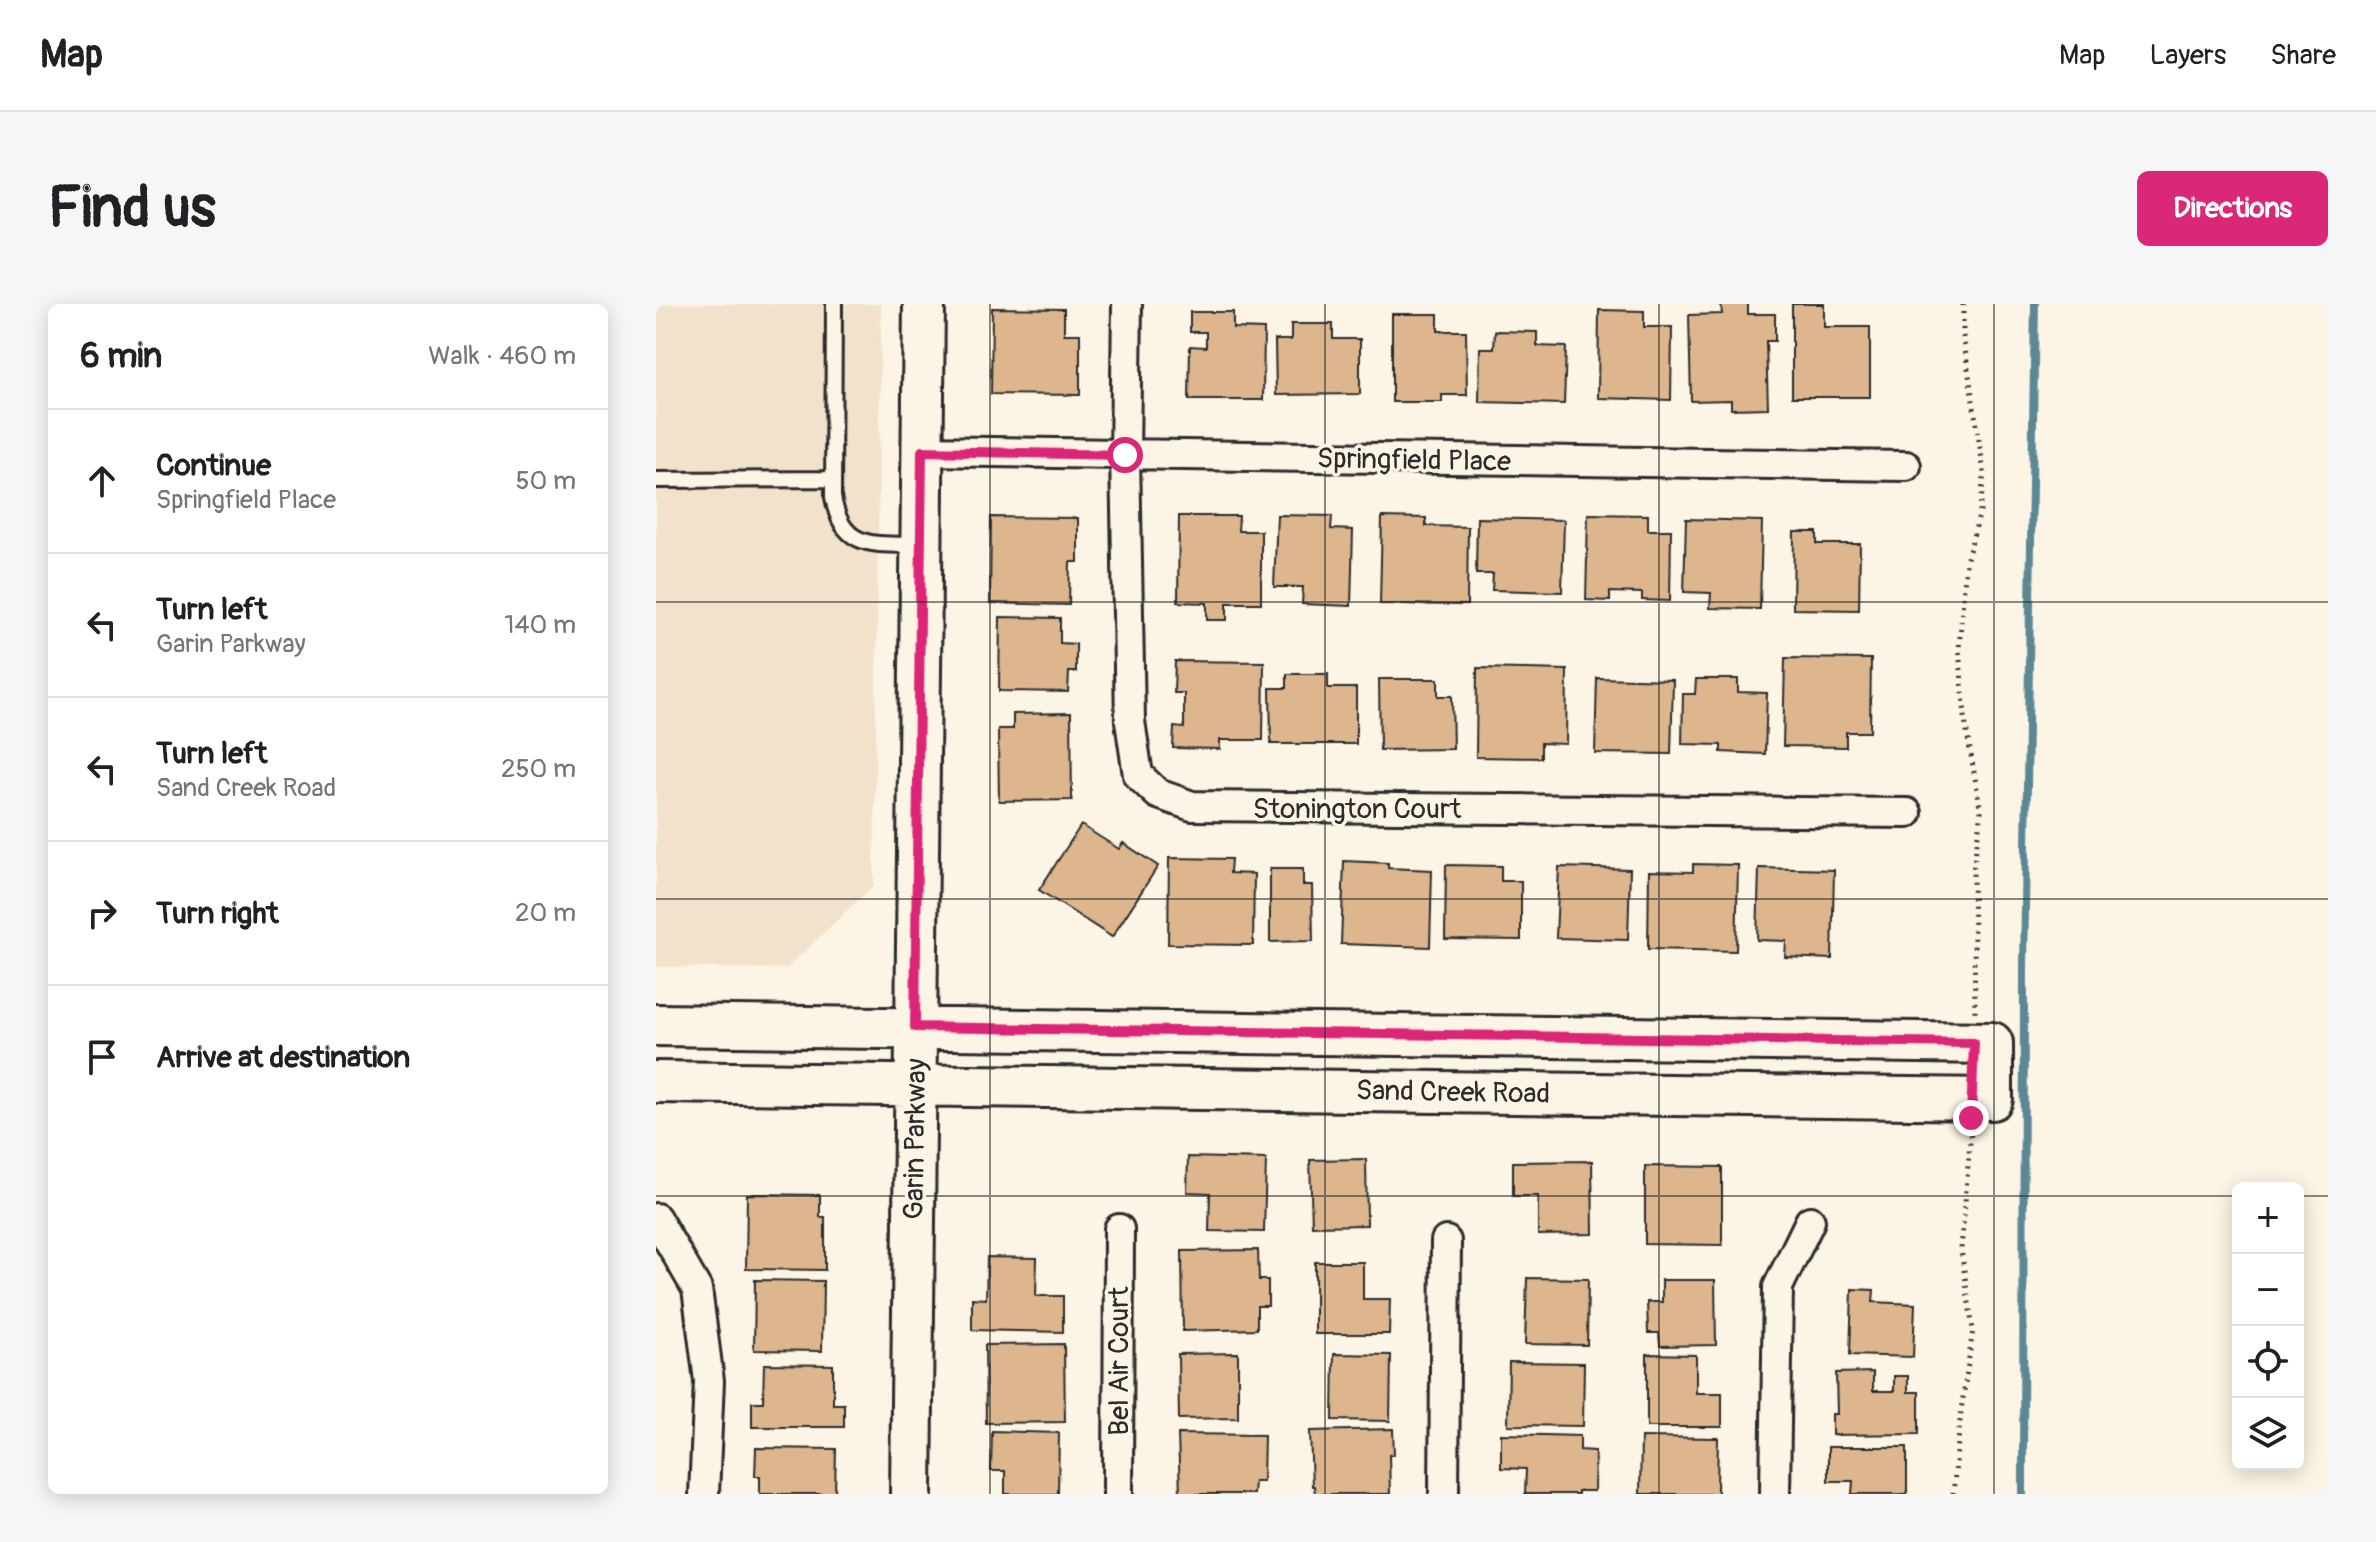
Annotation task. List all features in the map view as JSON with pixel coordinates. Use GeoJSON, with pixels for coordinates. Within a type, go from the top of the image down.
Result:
{"type":"FeatureCollection","features":[{"type":"Feature","properties":{"kind":"street","name":"Garin Parkway"},"geometry":{"type":"LineString","coordinates":[[911,1494],[924,304]]}},
{"type":"Feature","properties":{"kind":"street","name":"Stonington Court"},"geometry":{"type":"LineString","coordinates":[[1127,304],[1125,455],[1130,721],[1138,775],[1158,794],[1192,806],[1907,813]]}},
{"type":"Feature","properties":{"kind":"street","name":"Springfield Place"},"geometry":{"type":"LineString","coordinates":[[922,451],[1906,466]]}},
{"type":"Feature","properties":{"kind":"street","name":"Sand Creek Road"},"geometry":{"type":"LineString","coordinates":[[656,1025],[1983,1043]]}},
{"type":"Feature","properties":{"kind":"street"},"geometry":{"type":"LineString","coordinates":[[1982,1099],[1983,1043]]}},
{"type":"Feature","properties":{"kind":"street","name":"Sand Creek Road"},"geometry":{"type":"LineString","coordinates":[[656,1082],[1982,1099]]}},
{"type":"Feature","properties":{"kind":"street"},"geometry":{"type":"LineString","coordinates":[[656,1218],[697,1289],[709,1381],[704,1494]]}},
{"type":"Feature","properties":{"kind":"street"},"geometry":{"type":"LineString","coordinates":[[1775,1494],[1778,1287],[1810,1221]]}},
{"type":"Feature","properties":{"kind":"street","name":"Bel Air Court"},"geometry":{"type":"LineString","coordinates":[[1118,1494],[1119,1229]]}},
{"type":"Feature","properties":{"kind":"street"},"geometry":{"type":"LineString","coordinates":[[1444,1494],[1446,1241]]}},
{"type":"Feature","properties":{"kind":"lane"},"geometry":{"type":"LineString","coordinates":[[834,304],[833,479],[837,520],[852,536],[867,543],[921,545]]}},
{"type":"Feature","properties":{"kind":"lane"},"geometry":{"type":"LineString","coordinates":[[656,480],[833,479]]}},
{"type":"Feature","properties":{"kind":"path"},"geometry":{"type":"LineString","coordinates":[[1963,304],[1963,336],[1984,473],[1980,512],[1966,562],[1959,649],[1966,727],[1981,812],[1973,871],[1983,1043]]}},
{"type":"Feature","properties":{"kind":"path"},"geometry":{"type":"LineString","coordinates":[[1953,1494],[1973,1330],[1961,1250],[1982,1099]]}},
{"type":"Feature","properties":{"kind":"shaded area"},"geometry":{"type":"Polygon","coordinates":[[[656,304],[881,304],[874,885],[786,969],[656,967],[656,304]]]}},
{"type":"Feature","properties":{"kind":"building"},"geometry":{"type":"Polygon","coordinates":[[[1721,304],[1748,304],[1748,314],[1775,314],[1775,341],[1766,341],[1768,408],[1731,409],[1731,400],[1691,401],[1689,315],[1722,314],[1721,304]]]}},
{"type":"Feature","properties":{"kind":"building"},"geometry":{"type":"Polygon","coordinates":[[[1792,304],[1824,304],[1824,327],[1870,327],[1870,397],[1792,397],[1792,304]]]}},
{"type":"Feature","properties":{"kind":"building"},"geometry":{"type":"Polygon","coordinates":[[[992,308],[1064,309],[1064,334],[1080,334],[1080,395],[991,394],[992,308]]]}},
{"type":"Feature","properties":{"kind":"building"},"geometry":{"type":"Polygon","coordinates":[[[1599,310],[1644,311],[1644,327],[1672,327],[1671,400],[1598,398],[1599,310]]]}},
{"type":"Feature","properties":{"kind":"building"},"geometry":{"type":"Polygon","coordinates":[[[1190,312],[1233,312],[1233,328],[1264,329],[1263,400],[1189,400],[1190,346],[1206,347],[1206,332],[1190,332],[1190,312]]]}},
{"type":"Feature","properties":{"kind":"building"},"geometry":{"type":"Polygon","coordinates":[[[1392,314],[1438,314],[1438,331],[1466,331],[1467,395],[1442,395],[1442,402],[1392,402],[1392,314]]]}},
{"type":"Feature","properties":{"kind":"building"},"geometry":{"type":"Polygon","coordinates":[[[1291,324],[1333,324],[1333,339],[1360,339],[1360,394],[1276,395],[1275,340],[1291,340],[1291,324]]]}},
{"type":"Feature","properties":{"kind":"building"},"geometry":{"type":"Polygon","coordinates":[[[1495,331],[1537,332],[1537,346],[1566,347],[1564,404],[1479,402],[1480,348],[1494,348],[1495,331]]]}},
{"type":"Feature","properties":{"kind":"building"},"geometry":{"type":"Polygon","coordinates":[[[1588,514],[1648,515],[1648,530],[1671,530],[1670,601],[1642,600],[1642,593],[1610,592],[1610,601],[1586,600],[1588,514]]]}},
{"type":"Feature","properties":{"kind":"building"},"geometry":{"type":"Polygon","coordinates":[[[1277,515],[1332,516],[1331,529],[1353,530],[1351,606],[1302,604],[1303,587],[1274,587],[1277,515]]]}},
{"type":"Feature","properties":{"kind":"building"},"geometry":{"type":"Polygon","coordinates":[[[1179,516],[1239,516],[1238,531],[1261,531],[1261,603],[1227,603],[1227,620],[1207,620],[1207,603],[1178,602],[1179,516]]]}},
{"type":"Feature","properties":{"kind":"building"},"geometry":{"type":"Polygon","coordinates":[[[991,517],[1078,518],[1078,562],[1070,562],[1069,605],[990,603],[991,517]]]}},
{"type":"Feature","properties":{"kind":"building"},"geometry":{"type":"Polygon","coordinates":[[[1382,517],[1426,518],[1426,526],[1468,527],[1467,605],[1380,604],[1382,517]]]}},
{"type":"Feature","properties":{"kind":"building"},"geometry":{"type":"Polygon","coordinates":[[[1477,518],[1564,520],[1562,592],[1492,590],[1493,574],[1476,574],[1477,518]]]}},
{"type":"Feature","properties":{"kind":"building"},"geometry":{"type":"Polygon","coordinates":[[[1686,519],[1762,521],[1760,609],[1710,608],[1711,593],[1684,592],[1686,519]]]}},
{"type":"Feature","properties":{"kind":"building"},"geometry":{"type":"Polygon","coordinates":[[[1794,532],[1817,532],[1817,544],[1860,544],[1859,610],[1793,609],[1794,532]]]}},
{"type":"Feature","properties":{"kind":"building"},"geometry":{"type":"Polygon","coordinates":[[[1000,617],[1060,618],[1060,643],[1076,644],[1076,672],[1069,672],[1068,692],[999,691],[1000,617]]]}},
{"type":"Feature","properties":{"kind":"building"},"geometry":{"type":"Polygon","coordinates":[[[1785,658],[1871,659],[1870,732],[1846,732],[1846,747],[1783,746],[1785,658]]]}},
{"type":"Feature","properties":{"kind":"building"},"geometry":{"type":"Polygon","coordinates":[[[1175,661],[1264,662],[1263,740],[1220,740],[1220,749],[1173,748],[1174,727],[1184,728],[1184,693],[1174,693],[1175,661]]]}},
{"type":"Feature","properties":{"kind":"building"},"geometry":{"type":"Polygon","coordinates":[[[1477,668],[1567,670],[1566,744],[1541,743],[1541,758],[1476,757],[1477,668]]]}},
{"type":"Feature","properties":{"kind":"building"},"geometry":{"type":"Polygon","coordinates":[[[1287,674],[1328,674],[1328,688],[1356,688],[1356,744],[1271,744],[1270,688],[1287,688],[1287,674]]]}},
{"type":"Feature","properties":{"kind":"building"},"geometry":{"type":"Polygon","coordinates":[[[1597,678],[1673,680],[1671,754],[1595,753],[1597,678]]]}},
{"type":"Feature","properties":{"kind":"building"},"geometry":{"type":"Polygon","coordinates":[[[1379,679],[1438,679],[1438,696],[1452,696],[1453,749],[1380,750],[1379,679]]]}},
{"type":"Feature","properties":{"kind":"building"},"geometry":{"type":"Polygon","coordinates":[[[1696,679],[1738,679],[1738,692],[1767,693],[1765,754],[1721,752],[1721,745],[1682,744],[1683,694],[1695,694],[1696,679]]]}},
{"type":"Feature","properties":{"kind":"building"},"geometry":{"type":"Polygon","coordinates":[[[1071,713],[1072,800],[999,801],[998,729],[1013,729],[1013,714],[1071,713]]]}},
{"type":"Feature","properties":{"kind":"building"},"geometry":{"type":"Polygon","coordinates":[[[1081,825],[1119,849],[1123,843],[1158,866],[1112,937],[1039,890],[1081,825]]]}},
{"type":"Feature","properties":{"kind":"building"},"geometry":{"type":"Polygon","coordinates":[[[1169,858],[1231,859],[1230,873],[1254,874],[1253,945],[1168,944],[1169,858]]]}},
{"type":"Feature","properties":{"kind":"building"},"geometry":{"type":"Polygon","coordinates":[[[1344,861],[1388,863],[1388,868],[1432,870],[1430,947],[1341,944],[1344,861]]]}},
{"type":"Feature","properties":{"kind":"building"},"geometry":{"type":"Polygon","coordinates":[[[1693,864],[1738,865],[1736,951],[1648,949],[1649,871],[1693,872],[1693,864]]]}},
{"type":"Feature","properties":{"kind":"building"},"geometry":{"type":"Polygon","coordinates":[[[1446,865],[1501,866],[1501,881],[1521,881],[1521,940],[1445,939],[1446,865]]]}},
{"type":"Feature","properties":{"kind":"building"},"geometry":{"type":"Polygon","coordinates":[[[1559,867],[1630,869],[1628,940],[1556,938],[1559,867]]]}},
{"type":"Feature","properties":{"kind":"building"},"geometry":{"type":"Polygon","coordinates":[[[1759,868],[1834,870],[1832,959],[1785,957],[1786,941],[1757,940],[1759,868]]]}},
{"type":"Feature","properties":{"kind":"building"},"geometry":{"type":"Polygon","coordinates":[[[1270,869],[1303,869],[1303,885],[1312,885],[1313,941],[1270,942],[1270,869]]]}},
{"type":"Feature","properties":{"kind":"building"},"geometry":{"type":"Polygon","coordinates":[[[1188,1157],[1266,1159],[1264,1232],[1209,1231],[1210,1193],[1187,1192],[1188,1157]]]}},
{"type":"Feature","properties":{"kind":"building"},"geometry":{"type":"Polygon","coordinates":[[[1366,1159],[1367,1225],[1312,1226],[1310,1160],[1366,1159]]]}},
{"type":"Feature","properties":{"kind":"building"},"geometry":{"type":"Polygon","coordinates":[[[1592,1161],[1593,1234],[1538,1235],[1538,1196],[1513,1196],[1513,1162],[1592,1161]]]}},
{"type":"Feature","properties":{"kind":"building"},"geometry":{"type":"Polygon","coordinates":[[[1645,1166],[1722,1167],[1722,1245],[1645,1244],[1645,1166]]]}},
{"type":"Feature","properties":{"kind":"building"},"geometry":{"type":"Polygon","coordinates":[[[747,1194],[820,1195],[820,1217],[825,1217],[825,1270],[746,1269],[747,1194]]]}},
{"type":"Feature","properties":{"kind":"building"},"geometry":{"type":"Polygon","coordinates":[[[1258,1250],[1259,1280],[1268,1280],[1268,1306],[1257,1306],[1257,1329],[1183,1331],[1182,1251],[1258,1250]]]}},
{"type":"Feature","properties":{"kind":"building"},"geometry":{"type":"Polygon","coordinates":[[[987,1257],[1037,1258],[1036,1296],[1063,1296],[1063,1332],[972,1330],[972,1298],[986,1299],[987,1257]]]}},
{"type":"Feature","properties":{"kind":"building"},"geometry":{"type":"Polygon","coordinates":[[[1315,1262],[1363,1262],[1363,1299],[1390,1299],[1389,1334],[1315,1334],[1315,1262]]]}},
{"type":"Feature","properties":{"kind":"building"},"geometry":{"type":"Polygon","coordinates":[[[1527,1278],[1588,1279],[1587,1345],[1525,1344],[1527,1278]]]}},
{"type":"Feature","properties":{"kind":"building"},"geometry":{"type":"Polygon","coordinates":[[[755,1280],[823,1281],[822,1351],[754,1350],[755,1280]]]}},
{"type":"Feature","properties":{"kind":"building"},"geometry":{"type":"Polygon","coordinates":[[[1662,1280],[1715,1280],[1716,1345],[1660,1346],[1659,1333],[1648,1333],[1647,1302],[1662,1302],[1662,1280]]]}},
{"type":"Feature","properties":{"kind":"building"},"geometry":{"type":"Polygon","coordinates":[[[1852,1289],[1874,1290],[1873,1302],[1915,1304],[1913,1357],[1850,1355],[1852,1289]]]}},
{"type":"Feature","properties":{"kind":"building"},"geometry":{"type":"Polygon","coordinates":[[[1064,1344],[1065,1422],[986,1423],[985,1345],[1064,1344]]]}},
{"type":"Feature","properties":{"kind":"building"},"geometry":{"type":"Polygon","coordinates":[[[1238,1353],[1238,1418],[1179,1419],[1178,1354],[1238,1353]]]}},
{"type":"Feature","properties":{"kind":"building"},"geometry":{"type":"Polygon","coordinates":[[[1334,1354],[1391,1355],[1390,1421],[1333,1420],[1334,1354]]]}},
{"type":"Feature","properties":{"kind":"building"},"geometry":{"type":"Polygon","coordinates":[[[1647,1354],[1696,1355],[1696,1393],[1722,1393],[1722,1427],[1647,1427],[1647,1354]]]}},
{"type":"Feature","properties":{"kind":"building"},"geometry":{"type":"Polygon","coordinates":[[[1509,1362],[1584,1363],[1583,1426],[1508,1425],[1509,1362]]]}},
{"type":"Feature","properties":{"kind":"building"},"geometry":{"type":"Polygon","coordinates":[[[764,1364],[833,1365],[833,1404],[844,1404],[844,1427],[752,1427],[752,1402],[763,1402],[764,1364]]]}},
{"type":"Feature","properties":{"kind":"building"},"geometry":{"type":"Polygon","coordinates":[[[1873,1372],[1873,1391],[1894,1391],[1894,1376],[1908,1376],[1908,1392],[1919,1392],[1919,1434],[1832,1435],[1832,1414],[1837,1414],[1836,1373],[1873,1372]]]}},
{"type":"Feature","properties":{"kind":"building"},"geometry":{"type":"Polygon","coordinates":[[[1393,1429],[1394,1455],[1389,1455],[1390,1494],[1315,1494],[1310,1431],[1393,1429]]]}},
{"type":"Feature","properties":{"kind":"building"},"geometry":{"type":"Polygon","coordinates":[[[992,1431],[1059,1433],[1058,1494],[1005,1494],[1005,1471],[991,1471],[992,1431]]]}},
{"type":"Feature","properties":{"kind":"building"},"geometry":{"type":"Polygon","coordinates":[[[1178,1434],[1264,1435],[1263,1481],[1254,1481],[1253,1494],[1180,1494],[1178,1434]]]}},
{"type":"Feature","properties":{"kind":"building"},"geometry":{"type":"Polygon","coordinates":[[[1501,1434],[1580,1436],[1580,1450],[1595,1451],[1594,1491],[1525,1494],[1526,1469],[1501,1468],[1501,1434]]]}},
{"type":"Feature","properties":{"kind":"building"},"geometry":{"type":"Polygon","coordinates":[[[1641,1437],[1718,1438],[1719,1494],[1640,1494],[1641,1437]]]}},
{"type":"Feature","properties":{"kind":"building"},"geometry":{"type":"Polygon","coordinates":[[[1828,1447],[1907,1447],[1907,1494],[1852,1494],[1853,1481],[1828,1481],[1828,1447]]]}},
{"type":"Feature","properties":{"kind":"building"},"geometry":{"type":"Polygon","coordinates":[[[756,1448],[836,1449],[835,1494],[760,1494],[760,1476],[755,1476],[756,1448]]]}},
{"type":"Feature","properties":{"kind":"waterway"},"geometry":{"type":"LineString","coordinates":[[2023,1494],[2024,966],[2035,304]]}},
{"type":"Feature","properties":{"kind":"route"},"geometry":{"type":"LineString","coordinates":[[1125,455],[922,451],[915,1027],[1974,1043],[1971,1118]]}}]}
